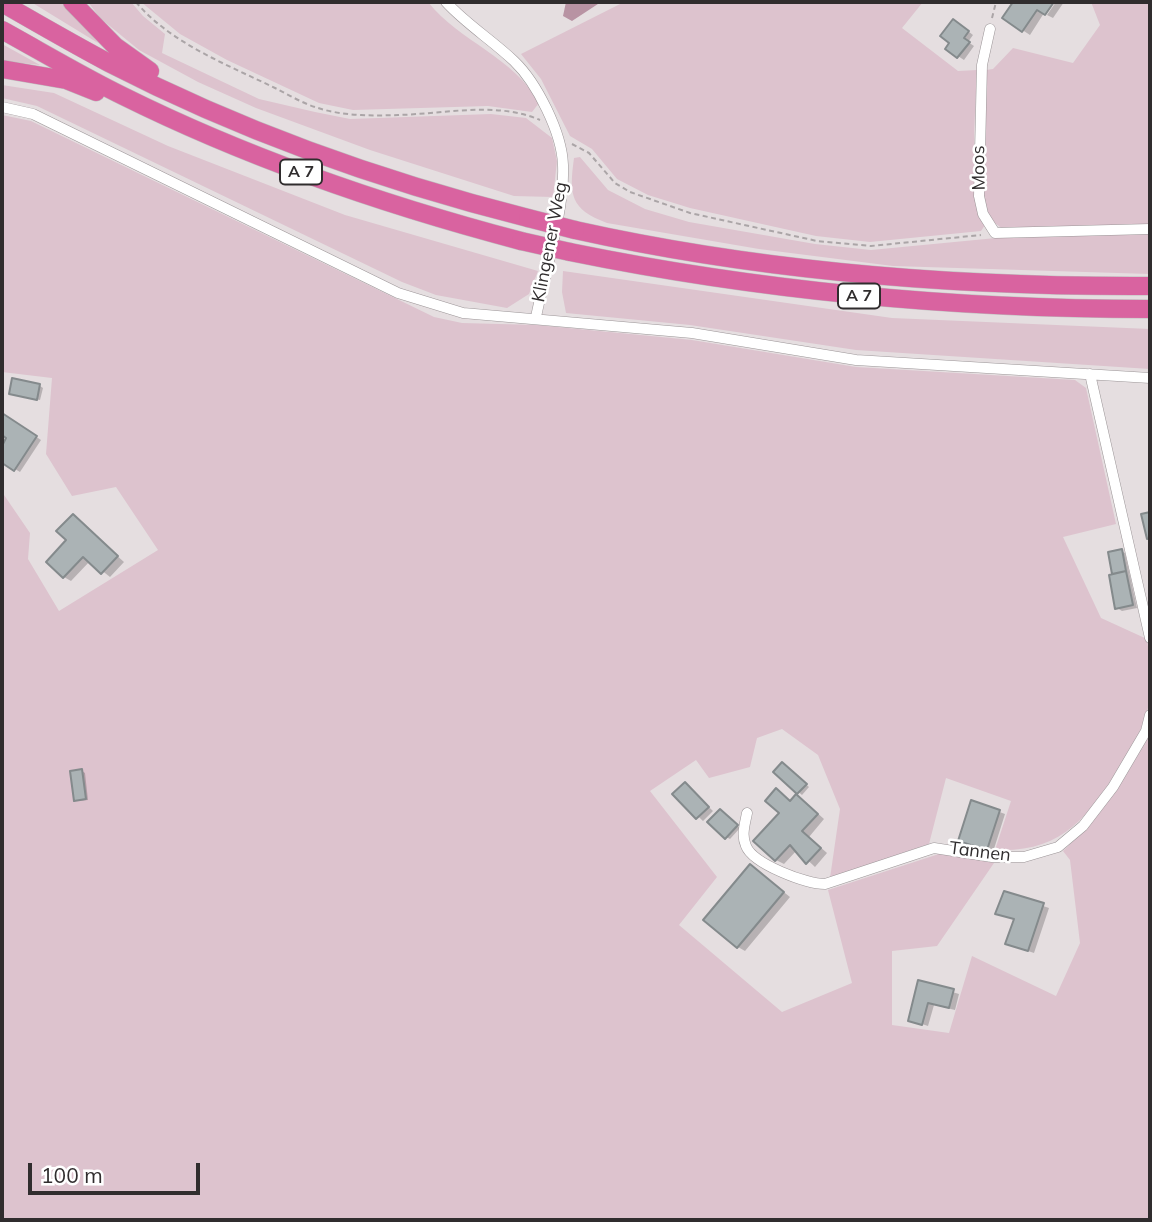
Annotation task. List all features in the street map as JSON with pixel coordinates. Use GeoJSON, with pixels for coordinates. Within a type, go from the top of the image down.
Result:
{"type":"FeatureCollection","features":[{"type":"Feature","properties":{"kind":"highway","name":"A 7"},"geometry":{"type":"LineString","coordinates":[[72,2],[92,26],[134,62],[171,82],[191,100]]}},
{"type":"Feature","properties":{"kind":"highway","name":"A 7"},"geometry":{"type":"LineString","coordinates":[[2,3],[110,63],[261,131],[365,170],[528,218],[687,253],[812,270],[934,279],[1150,286]]}},
{"type":"Feature","properties":{"kind":"highway","name":"A 7"},"geometry":{"type":"LineString","coordinates":[[2,30],[123,97],[251,153],[352,191],[521,241],[754,284],[891,299],[1150,309]]}},
{"type":"Feature","properties":{"kind":"highway","name":"A 7"},"geometry":{"type":"LineString","coordinates":[[2,69],[66,80],[93,92],[123,97]]}},
{"type":"Feature","properties":{"kind":"street","name":"Klingener Weg"},"geometry":{"type":"LineString","coordinates":[[446,2],[461,18],[515,62],[533,85],[558,139],[564,166],[562,190],[536,317]]}},
{"type":"Feature","properties":{"kind":"street","name":"Moos"},"geometry":{"type":"LineString","coordinates":[[990,29],[982,65],[979,196],[983,214],[995,233]]}},
{"type":"Feature","properties":{"kind":"street"},"geometry":{"type":"LineString","coordinates":[[2,107],[33,114],[398,293],[463,313],[505,318],[536,317],[692,333],[856,360],[1150,378]]}},
{"type":"Feature","properties":{"kind":"street"},"geometry":{"type":"LineString","coordinates":[[995,233],[1150,229]]}},
{"type":"Feature","properties":{"kind":"street"},"geometry":{"type":"LineString","coordinates":[[1090,374],[1132,570],[1150,638]]}},
{"type":"Feature","properties":{"kind":"street","name":"Tannen"},"geometry":{"type":"LineString","coordinates":[[747,813],[743,835],[748,850],[794,878],[812,884],[825,884],[934,848],[992,857],[1024,857],[1058,848],[1083,826],[1132,757],[1150,715]]}},
{"type":"Feature","properties":{"kind":"path"},"geometry":{"type":"LineString","coordinates":[[136,2],[146,14],[179,38],[318,108],[354,114],[396,115],[489,110],[525,114],[552,126]]}},
{"type":"Feature","properties":{"kind":"path"},"geometry":{"type":"LineString","coordinates":[[990,29],[996,2]]}},
{"type":"Feature","properties":{"kind":"path"},"geometry":{"type":"LineString","coordinates":[[558,139],[589,153],[615,183],[646,200],[791,235],[871,246],[995,233]]}},
{"type":"Feature","properties":{"kind":"shaded area"},"geometry":{"type":"Polygon","coordinates":[[[31,2],[66,2],[98,43],[31,2]]]}},
{"type":"Feature","properties":{"kind":"shaded area"},"geometry":{"type":"Polygon","coordinates":[[[88,2],[131,2],[165,34],[162,53],[259,99],[350,119],[491,114],[526,118],[552,138],[557,161],[553,197],[514,196],[370,150],[256,108],[198,82],[139,50],[100,18],[88,2]]]}},
{"type":"Feature","properties":{"kind":"shaded area"},"geometry":{"type":"Polygon","coordinates":[[[141,2],[428,2],[455,28],[516,73],[539,103],[532,112],[488,106],[353,110],[319,103],[227,60],[180,34],[141,2]]]}},
{"type":"Feature","properties":{"kind":"shaded area"},"geometry":{"type":"Polygon","coordinates":[[[566,2],[601,2],[572,21],[563,16],[566,2]]]}},
{"type":"Feature","properties":{"kind":"shaded area"},"geometry":{"type":"Polygon","coordinates":[[[624,2],[923,2],[902,28],[958,71],[977,70],[975,168],[985,225],[981,231],[870,242],[816,236],[690,208],[648,195],[617,179],[592,149],[570,136],[541,79],[521,54],[624,2]]]}},
{"type":"Feature","properties":{"kind":"shaded area"},"geometry":{"type":"Polygon","coordinates":[[[1091,2],[1150,2],[1150,226],[1003,229],[989,215],[983,195],[986,70],[993,69],[1013,48],[1073,63],[1100,25],[1091,2]]]}},
{"type":"Feature","properties":{"kind":"shaded area"},"geometry":{"type":"Polygon","coordinates":[[[2,44],[40,65],[2,61],[2,44]]]}},
{"type":"Feature","properties":{"kind":"shaded area"},"geometry":{"type":"Polygon","coordinates":[[[2,85],[54,93],[168,146],[345,215],[538,271],[529,294],[507,308],[436,295],[402,282],[37,106],[2,98],[2,85]]]}},
{"type":"Feature","properties":{"kind":"shaded area"},"geometry":{"type":"Polygon","coordinates":[[[2,115],[31,121],[434,317],[462,323],[537,325],[692,340],[856,367],[1075,380],[1086,388],[1116,524],[1063,537],[1101,618],[1147,639],[1150,695],[1138,736],[1108,785],[1070,829],[1038,845],[995,850],[1011,801],[946,778],[929,844],[830,878],[840,809],[818,755],[782,729],[757,738],[750,767],[709,778],[696,760],[650,791],[717,877],[679,925],[782,1012],[852,983],[828,890],[942,853],[994,863],[937,946],[892,951],[892,1025],[949,1033],[972,956],[1056,996],[1080,943],[1070,860],[1063,851],[1112,795],[1150,732],[1150,1220],[2,1220],[2,492],[30,533],[28,559],[59,611],[158,550],[116,487],[72,496],[46,454],[52,378],[2,372],[2,115]]]}},
{"type":"Feature","properties":{"kind":"shaded area"},"geometry":{"type":"Polygon","coordinates":[[[580,157],[608,190],[645,209],[689,222],[815,244],[871,250],[996,238],[1150,233],[1150,274],[893,266],[759,249],[607,223],[586,212],[575,199],[572,191],[574,158],[580,157]]]}},
{"type":"Feature","properties":{"kind":"shaded area"},"geometry":{"type":"Polygon","coordinates":[[[563,271],[892,318],[1150,329],[1150,369],[856,350],[690,325],[566,313],[562,292],[563,271]]]}},
{"type":"Feature","properties":{"kind":"building"},"geometry":{"type":"Polygon","coordinates":[[[1013,2],[1054,2],[1045,15],[1037,10],[1022,32],[1002,18],[1013,2]]]}},
{"type":"Feature","properties":{"kind":"building"},"geometry":{"type":"Polygon","coordinates":[[[953,19],[969,31],[964,38],[970,42],[957,58],[945,49],[949,43],[940,36],[953,19]]]}},
{"type":"Feature","properties":{"kind":"building"},"geometry":{"type":"Polygon","coordinates":[[[12,378],[40,384],[37,400],[9,394],[12,378]]]}},
{"type":"Feature","properties":{"kind":"building"},"geometry":{"type":"Polygon","coordinates":[[[2,413],[37,436],[14,471],[2,463],[2,446],[6,438],[2,435],[2,413]]]}},
{"type":"Feature","properties":{"kind":"building"},"geometry":{"type":"Polygon","coordinates":[[[1150,512],[1150,538],[1147,539],[1141,514],[1150,512]]]}},
{"type":"Feature","properties":{"kind":"building"},"geometry":{"type":"Polygon","coordinates":[[[73,514],[118,556],[101,574],[83,557],[63,578],[46,562],[66,540],[56,531],[73,514]]]}},
{"type":"Feature","properties":{"kind":"building"},"geometry":{"type":"Polygon","coordinates":[[[1122,549],[1126,571],[1112,574],[1108,552],[1122,549]]]}},
{"type":"Feature","properties":{"kind":"building"},"geometry":{"type":"Polygon","coordinates":[[[1126,571],[1133,605],[1115,609],[1109,575],[1126,571]]]}},
{"type":"Feature","properties":{"kind":"building"},"geometry":{"type":"Polygon","coordinates":[[[782,762],[807,784],[797,794],[773,772],[782,762]]]}},
{"type":"Feature","properties":{"kind":"building"},"geometry":{"type":"Polygon","coordinates":[[[82,769],[86,799],[74,801],[70,771],[82,769]]]}},
{"type":"Feature","properties":{"kind":"building"},"geometry":{"type":"Polygon","coordinates":[[[685,782],[709,807],[696,819],[672,794],[685,782]]]}},
{"type":"Feature","properties":{"kind":"building"},"geometry":{"type":"Polygon","coordinates":[[[776,788],[790,801],[796,794],[818,814],[802,831],[821,848],[806,864],[790,845],[775,861],[753,841],[779,813],[765,801],[776,788]]]}},
{"type":"Feature","properties":{"kind":"building"},"geometry":{"type":"Polygon","coordinates":[[[971,800],[1000,810],[987,850],[958,841],[971,800]]]}},
{"type":"Feature","properties":{"kind":"building"},"geometry":{"type":"Polygon","coordinates":[[[720,809],[738,825],[725,839],[707,822],[720,809]]]}},
{"type":"Feature","properties":{"kind":"building"},"geometry":{"type":"Polygon","coordinates":[[[750,864],[784,892],[737,948],[703,920],[750,864]]]}},
{"type":"Feature","properties":{"kind":"building"},"geometry":{"type":"Polygon","coordinates":[[[1004,891],[1044,903],[1028,951],[1005,944],[1014,919],[995,914],[1004,891]]]}},
{"type":"Feature","properties":{"kind":"building"},"geometry":{"type":"Polygon","coordinates":[[[918,980],[954,989],[949,1008],[928,1003],[922,1025],[908,1021],[918,980]]]}}]}
